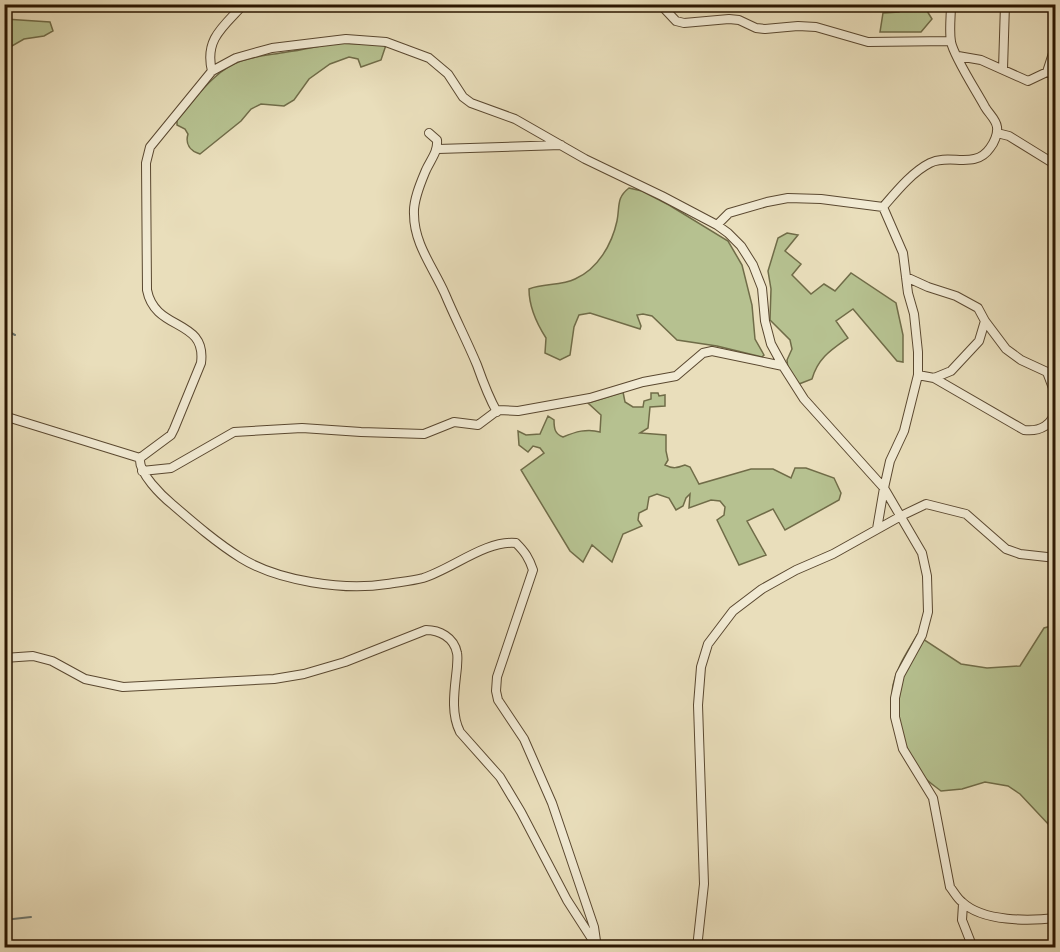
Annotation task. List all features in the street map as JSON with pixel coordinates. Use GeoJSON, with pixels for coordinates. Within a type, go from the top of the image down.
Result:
{"type":"FeatureCollection","features":[{"type":"Feature","properties":{"kind":"street"},"geometry":{"type":"LineString","coordinates":[[212,71],[209,57],[210,46],[219,31],[244,4]]}},
{"type":"Feature","properties":{"kind":"street"},"geometry":{"type":"LineString","coordinates":[[660,4],[676,21],[684,23],[729,19],[765,29],[816,27],[868,42],[951,41]]}},
{"type":"Feature","properties":{"kind":"street"},"geometry":{"type":"LineString","coordinates":[[883,207],[901,186],[930,163],[942,159],[977,160],[985,155],[997,133],[995,121],[951,41],[951,4]]}},
{"type":"Feature","properties":{"kind":"street"},"geometry":{"type":"LineString","coordinates":[[1003,69],[1005,4]]}},
{"type":"Feature","properties":{"kind":"street"},"geometry":{"type":"LineString","coordinates":[[597,948],[594,927],[552,803],[524,739],[504,711],[496,691],[497,677],[532,570],[524,550],[516,543],[497,544],[422,578],[384,585],[347,587],[318,584],[267,570],[243,559],[204,531],[162,496],[139,464],[140,458],[171,435],[201,363],[202,355],[200,342],[194,335],[164,318],[148,299],[146,163],[150,147],[212,71],[236,58],[272,48],[346,39],[386,42],[429,58],[448,74],[463,97],[471,103],[515,119],[627,181],[662,196],[717,225],[741,246],[753,265],[762,288],[765,321],[771,344],[783,366],[804,399],[884,488],[922,553],[927,576],[928,612],[922,635],[900,675],[895,698],[895,717],[903,749],[933,798],[950,887],[963,904],[990,916],[1012,920],[1056,918]]}},
{"type":"Feature","properties":{"kind":"street"},"geometry":{"type":"LineString","coordinates":[[958,56],[981,60],[1028,81],[1051,74],[1056,44]]}},
{"type":"Feature","properties":{"kind":"street"},"geometry":{"type":"LineString","coordinates":[[429,133],[437,140],[438,149],[426,169],[416,199],[413,212],[416,233],[424,256],[437,278],[477,366],[486,393],[497,412]]}},
{"type":"Feature","properties":{"kind":"street"},"geometry":{"type":"LineString","coordinates":[[997,133],[1009,136],[1056,165]]}},
{"type":"Feature","properties":{"kind":"street"},"geometry":{"type":"LineString","coordinates":[[438,149],[562,145]]}},
{"type":"Feature","properties":{"kind":"street"},"geometry":{"type":"LineString","coordinates":[[717,225],[729,213],[788,198],[822,199],[883,207]]}},
{"type":"Feature","properties":{"kind":"street"},"geometry":{"type":"LineString","coordinates":[[877,529],[890,461],[904,431],[918,375],[915,324],[903,253],[899,239],[883,207]]}},
{"type":"Feature","properties":{"kind":"street"},"geometry":{"type":"LineString","coordinates":[[906,277],[978,308],[1006,349],[1021,360],[1047,372],[1056,396]]}},
{"type":"Feature","properties":{"kind":"street"},"geometry":{"type":"LineString","coordinates":[[934,378],[951,371],[973,348],[979,341],[985,321]]}},
{"type":"Feature","properties":{"kind":"street"},"geometry":{"type":"LineString","coordinates":[[142,471],[171,468],[234,432],[302,428],[424,434],[454,422],[478,425],[497,412],[518,411],[590,398],[643,382],[676,376],[703,353],[712,351],[783,366]]}},
{"type":"Feature","properties":{"kind":"street"},"geometry":{"type":"LineString","coordinates":[[918,375],[934,378],[1024,430],[1034,431],[1047,425],[1054,416],[1056,408]]}},
{"type":"Feature","properties":{"kind":"street"},"geometry":{"type":"LineString","coordinates":[[4,416],[140,458]]}},
{"type":"Feature","properties":{"kind":"street"},"geometry":{"type":"LineString","coordinates":[[697,948],[704,884],[698,705],[701,667],[708,644],[733,611],[762,589],[926,504],[958,510],[966,514],[1006,549],[1020,555],[1056,558]]}},
{"type":"Feature","properties":{"kind":"street"},"geometry":{"type":"LineString","coordinates":[[4,658],[33,656],[52,661],[85,679],[123,687],[274,679],[304,674],[345,662],[426,630],[438,630],[446,636],[458,653],[453,713],[460,732],[500,777],[567,900],[597,948]]}},
{"type":"Feature","properties":{"kind":"street"},"geometry":{"type":"LineString","coordinates":[[963,904],[962,920],[973,948]]}},
{"type":"Feature","properties":{"kind":"green space"},"geometry":{"type":"Polygon","coordinates":[[[903,5],[924,6],[932,19],[921,32],[880,32],[883,13],[899,12],[903,5]]]}},
{"type":"Feature","properties":{"kind":"green space"},"geometry":{"type":"Polygon","coordinates":[[[5,19],[50,22],[53,31],[44,36],[24,39],[5,50],[5,19]]]}},
{"type":"Feature","properties":{"kind":"green space"},"geometry":{"type":"Polygon","coordinates":[[[338,43],[386,45],[381,60],[361,67],[358,59],[349,57],[330,64],[309,79],[294,100],[284,106],[261,104],[251,109],[241,121],[200,154],[189,147],[188,134],[185,129],[177,125],[177,120],[204,88],[231,65],[249,59],[338,43]]]}},
{"type":"Feature","properties":{"kind":"green space"},"geometry":{"type":"Polygon","coordinates":[[[629,188],[642,191],[669,205],[728,241],[742,265],[752,305],[755,339],[764,355],[762,357],[717,346],[677,340],[652,316],[637,315],[640,329],[590,313],[579,315],[574,327],[570,355],[560,360],[545,353],[546,338],[534,315],[529,289],[570,281],[591,269],[608,247],[615,230],[620,199],[629,188]]]}},
{"type":"Feature","properties":{"kind":"green space"},"geometry":{"type":"Polygon","coordinates":[[[787,233],[798,235],[785,251],[801,264],[792,275],[811,294],[824,284],[835,291],[851,273],[896,303],[903,335],[903,362],[897,361],[853,309],[836,321],[848,338],[822,360],[812,379],[799,384],[788,369],[787,360],[792,349],[790,340],[770,320],[771,289],[768,271],[778,238],[787,233]]]}},
{"type":"Feature","properties":{"kind":"green space"},"geometry":{"type":"Polygon","coordinates":[[[623,392],[625,402],[633,407],[643,407],[644,401],[651,399],[651,393],[658,393],[659,396],[665,395],[665,406],[650,407],[648,428],[640,433],[666,435],[668,460],[665,465],[673,468],[685,465],[690,467],[699,484],[751,469],[773,469],[791,478],[795,468],[806,468],[834,478],[841,493],[839,500],[785,530],[773,509],[747,521],[766,555],[739,565],[717,520],[724,515],[725,507],[720,501],[711,500],[689,508],[690,494],[683,506],[676,510],[669,498],[657,494],[649,497],[647,509],[639,513],[638,520],[642,526],[623,534],[612,562],[592,545],[583,562],[570,551],[521,470],[544,453],[540,448],[533,446],[528,452],[519,445],[518,431],[526,435],[540,434],[548,416],[554,420],[557,433],[563,437],[581,431],[600,432],[601,415],[588,403],[623,392]]]}},
{"type":"Feature","properties":{"kind":"green space"},"geometry":{"type":"Polygon","coordinates":[[[1055,625],[1055,822],[1050,826],[1020,794],[1008,786],[985,782],[962,789],[941,791],[926,779],[913,759],[901,734],[892,696],[897,671],[917,635],[961,664],[987,668],[1020,666],[1044,628],[1055,625]]]}},
{"type":"Feature","properties":{"kind":"waterway"},"geometry":{"type":"LineString","coordinates":[[4,329],[15,335]]}},
{"type":"Feature","properties":{"kind":"waterway"},"geometry":{"type":"LineString","coordinates":[[4,920],[31,917]]}}]}
